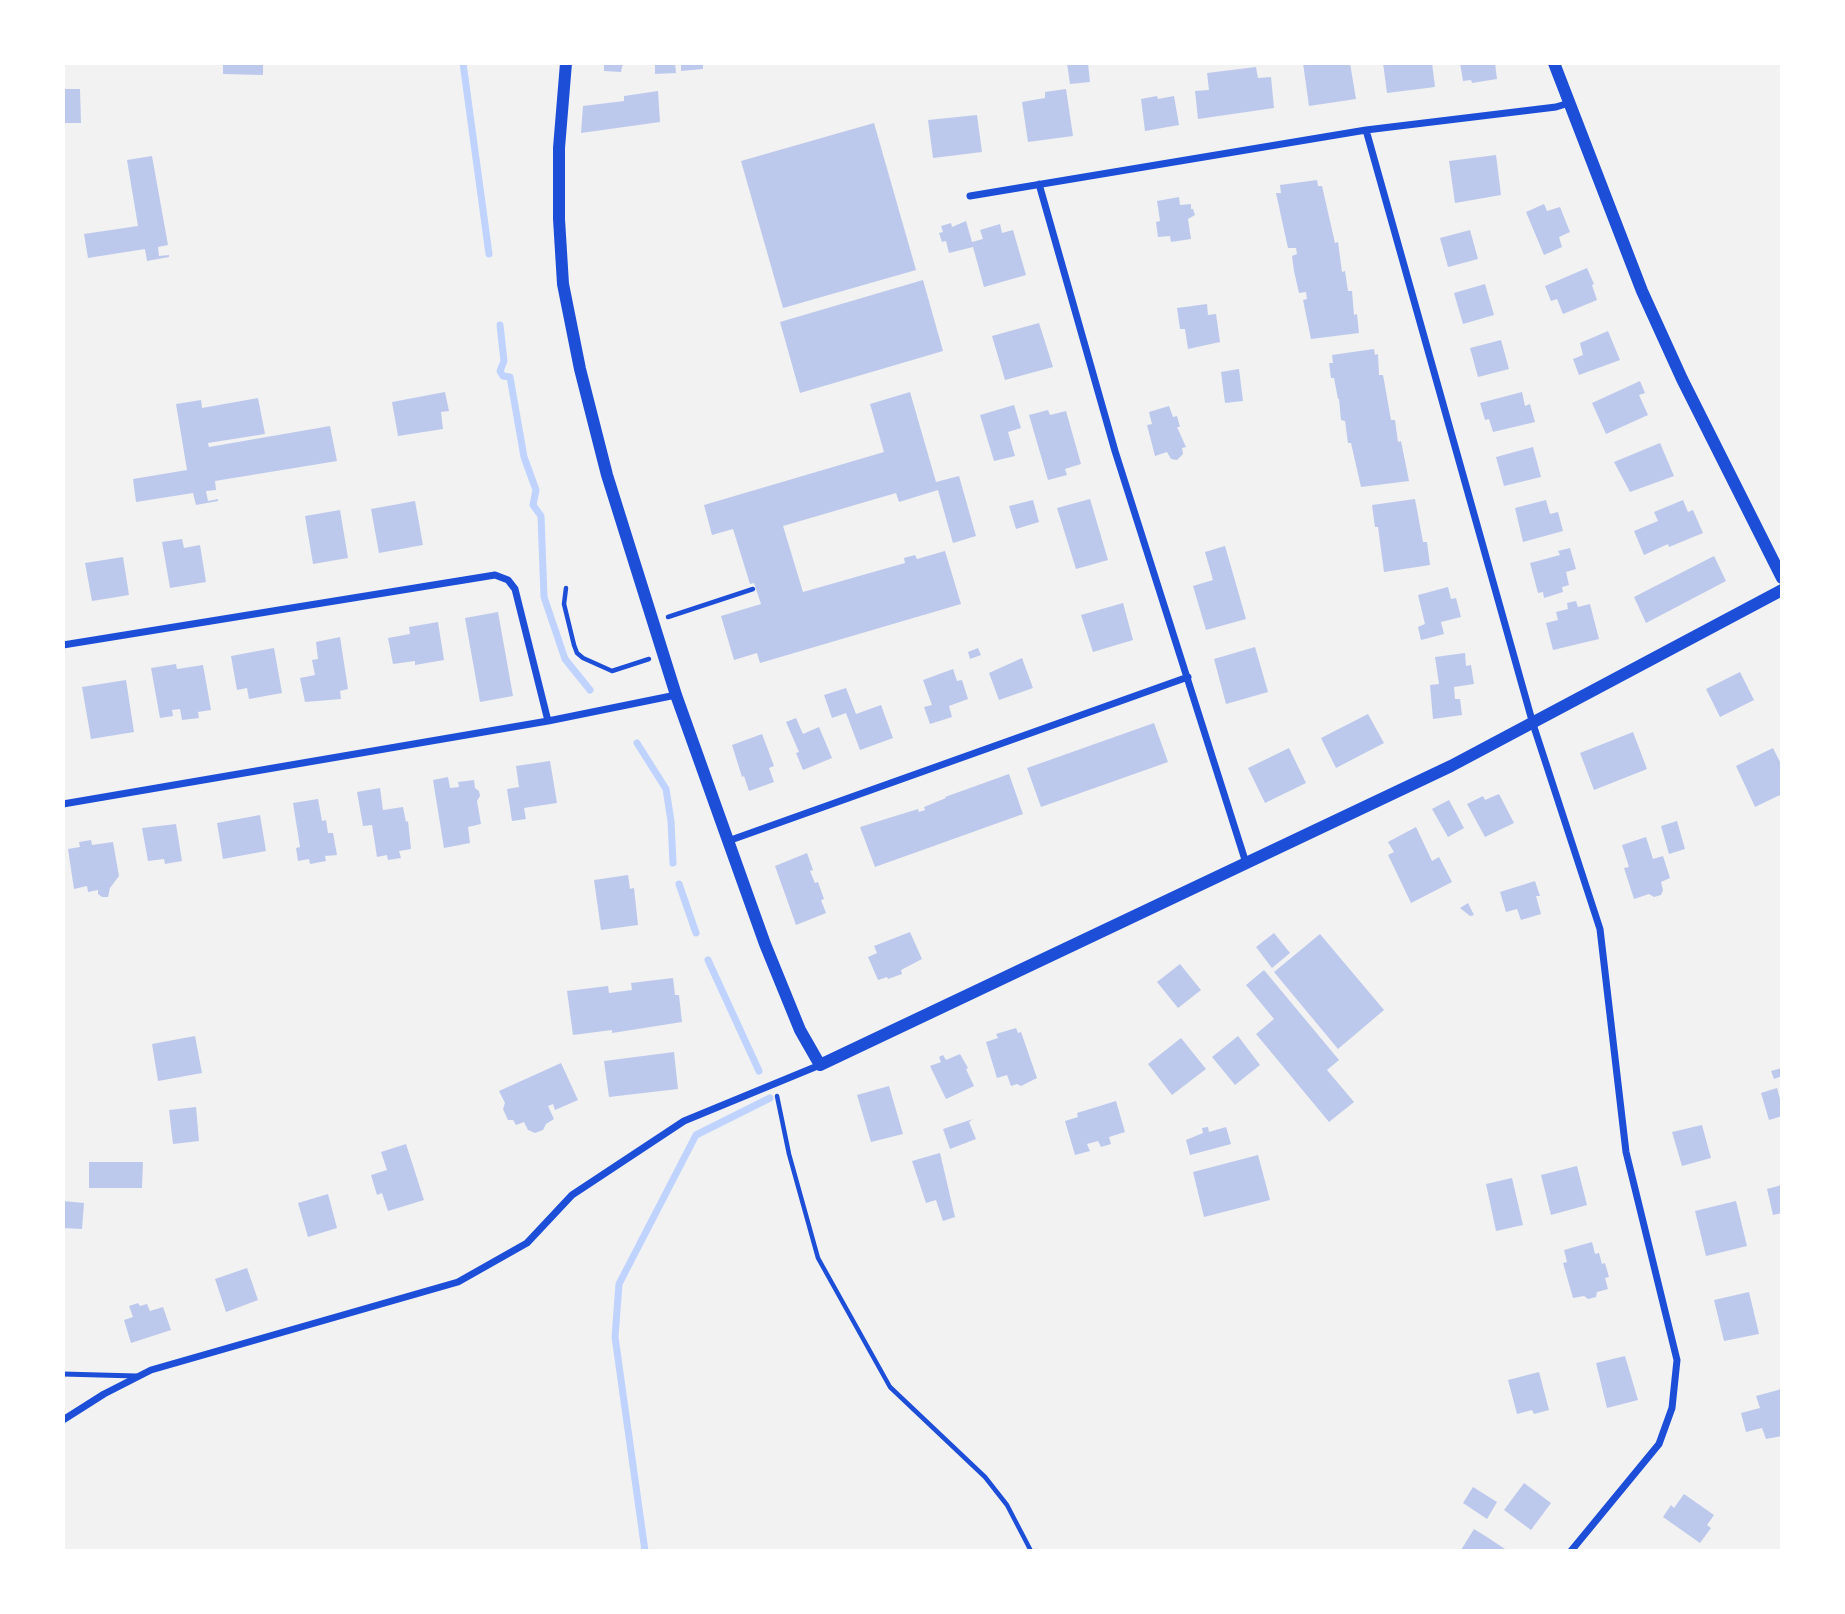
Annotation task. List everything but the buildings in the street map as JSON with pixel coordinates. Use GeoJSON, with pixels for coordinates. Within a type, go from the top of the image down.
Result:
{"type":"FeatureCollection","features":[{"type":"Feature","properties":{"kind":"street"},"geometry":{"type":"LineString","coordinates":[[566,63],[559,148],[559,219],[563,284],[580,369],[607,475],[676,695],[765,944],[800,1030],[820,1065]]}},
{"type":"Feature","properties":{"kind":"street"},"geometry":{"type":"LineString","coordinates":[[1554,63],[1642,291],[1682,379],[1782,578]]}},
{"type":"Feature","properties":{"kind":"street"},"geometry":{"type":"LineString","coordinates":[[970,196],[1366,130],[1556,107],[1569,103]]}},
{"type":"Feature","properties":{"kind":"street"},"geometry":{"type":"LineString","coordinates":[[1366,130],[1533,724],[1600,929],[1626,1152],[1677,1360],[1672,1408],[1659,1444],[1571,1551]]}},
{"type":"Feature","properties":{"kind":"street"},"geometry":{"type":"LineString","coordinates":[[1040,184],[1115,451],[1246,863]]}},
{"type":"Feature","properties":{"kind":"street"},"geometry":{"type":"LineString","coordinates":[[63,645],[495,575],[508,580],[515,589],[548,721]]}},
{"type":"Feature","properties":{"kind":"street"},"geometry":{"type":"LineString","coordinates":[[63,1420],[139,1376],[189,1359],[458,1282],[527,1243],[572,1195],[684,1121],[820,1065],[1451,766],[1782,590]]}},
{"type":"Feature","properties":{"kind":"street"},"geometry":{"type":"LineString","coordinates":[[728,841],[1188,677]]}},
{"type":"Feature","properties":{"kind":"street"},"geometry":{"type":"LineString","coordinates":[[63,804],[548,721],[676,695]]}},
{"type":"Feature","properties":{"kind":"lane"},"geometry":{"type":"LineString","coordinates":[[63,1374],[139,1376]]}},
{"type":"Feature","properties":{"kind":"path"},"geometry":{"type":"LineString","coordinates":[[566,588],[564,604],[574,645],[583,658],[612,671],[663,654]]}},
{"type":"Feature","properties":{"kind":"path"},"geometry":{"type":"LineString","coordinates":[[654,621],[753,589]]}},
{"type":"Feature","properties":{"kind":"path"},"geometry":{"type":"LineString","coordinates":[[775,1085],[789,1154],[818,1258],[890,1387],[985,1477],[1007,1505],[1031,1551]]}},
{"type":"Feature","properties":{"kind":"waterway"},"geometry":{"type":"LineString","coordinates":[[463,63],[489,254]]}},
{"type":"Feature","properties":{"kind":"waterway"},"geometry":{"type":"LineString","coordinates":[[500,325],[504,361],[500,371],[503,376],[510,377],[524,457],[536,490],[533,505],[541,516],[544,597],[565,659],[590,690]]}},
{"type":"Feature","properties":{"kind":"waterway"},"geometry":{"type":"LineString","coordinates":[[637,743],[666,789],[673,863]]}},
{"type":"Feature","properties":{"kind":"waterway"},"geometry":{"type":"LineString","coordinates":[[679,884],[696,933]]}},
{"type":"Feature","properties":{"kind":"waterway"},"geometry":{"type":"LineString","coordinates":[[708,960],[759,1071]]}},
{"type":"Feature","properties":{"kind":"waterway"},"geometry":{"type":"LineString","coordinates":[[645,1551],[615,1337],[619,1284],[696,1135],[770,1098]]}}]}
